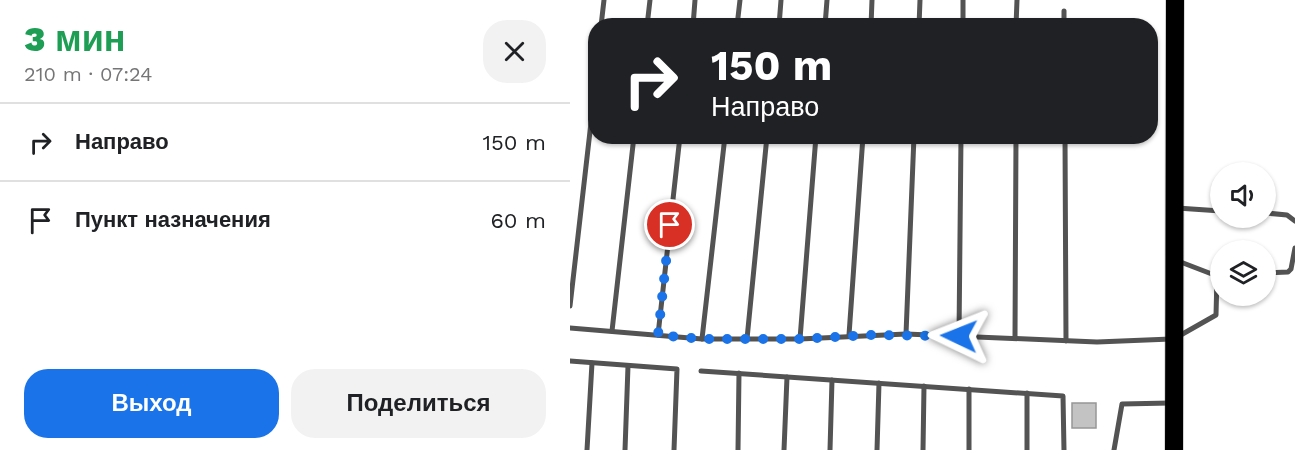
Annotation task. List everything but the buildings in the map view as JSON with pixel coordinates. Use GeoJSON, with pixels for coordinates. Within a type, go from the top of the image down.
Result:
{"type":"FeatureCollection","features":[{"type":"Feature","properties":{"kind":"highway"},"geometry":{"type":"LineString","coordinates":[[1174,450],[1175,0]]}},
{"type":"Feature","properties":{"kind":"lane"},"geometry":{"type":"LineString","coordinates":[[603,18],[604,0]]}},
{"type":"Feature","properties":{"kind":"lane"},"geometry":{"type":"LineString","coordinates":[[648,18],[650,0]]}},
{"type":"Feature","properties":{"kind":"lane"},"geometry":{"type":"LineString","coordinates":[[694,18],[695,0]]}},
{"type":"Feature","properties":{"kind":"lane"},"geometry":{"type":"LineString","coordinates":[[738,18],[740,0]]}},
{"type":"Feature","properties":{"kind":"lane"},"geometry":{"type":"LineString","coordinates":[[779,18],[781,0]]}},
{"type":"Feature","properties":{"kind":"lane"},"geometry":{"type":"LineString","coordinates":[[826,18],[827,0]]}},
{"type":"Feature","properties":{"kind":"lane"},"geometry":{"type":"LineString","coordinates":[[872,18],[873,0]]}},
{"type":"Feature","properties":{"kind":"lane"},"geometry":{"type":"LineString","coordinates":[[919,18],[920,0]]}},
{"type":"Feature","properties":{"kind":"lane"},"geometry":{"type":"LineString","coordinates":[[963,0],[963,18]]}},
{"type":"Feature","properties":{"kind":"lane"},"geometry":{"type":"LineString","coordinates":[[1016,18],[1017,0]]}},
{"type":"Feature","properties":{"kind":"lane"},"geometry":{"type":"LineString","coordinates":[[1064,11],[1064,18]]}},
{"type":"Feature","properties":{"kind":"lane"},"geometry":{"type":"LineString","coordinates":[[570,306],[589,144]]}},
{"type":"Feature","properties":{"kind":"lane"},"geometry":{"type":"LineString","coordinates":[[612,331],[633,144]]}},
{"type":"Feature","properties":{"kind":"lane"},"geometry":{"type":"LineString","coordinates":[[658,335],[679,144]]}},
{"type":"Feature","properties":{"kind":"lane"},"geometry":{"type":"LineString","coordinates":[[702,339],[723,144]]}},
{"type":"Feature","properties":{"kind":"lane"},"geometry":{"type":"LineString","coordinates":[[747,339],[766,144]]}},
{"type":"Feature","properties":{"kind":"lane"},"geometry":{"type":"LineString","coordinates":[[800,339],[815,144]]}},
{"type":"Feature","properties":{"kind":"lane"},"geometry":{"type":"LineString","coordinates":[[849,335],[862,144]]}},
{"type":"Feature","properties":{"kind":"lane"},"geometry":{"type":"LineString","coordinates":[[906,334],[914,144]]}},
{"type":"Feature","properties":{"kind":"lane"},"geometry":{"type":"LineString","coordinates":[[959,336],[961,144]]}},
{"type":"Feature","properties":{"kind":"lane"},"geometry":{"type":"LineString","coordinates":[[1015,338],[1016,144]]}},
{"type":"Feature","properties":{"kind":"lane"},"geometry":{"type":"LineString","coordinates":[[1065,144],[1066,341]]}},
{"type":"Feature","properties":{"kind":"lane"},"geometry":{"type":"LineString","coordinates":[[1175,208],[1210,210]]}},
{"type":"Feature","properties":{"kind":"lane"},"geometry":{"type":"LineString","coordinates":[[1276,214],[1287,215],[1295,221]]}},
{"type":"Feature","properties":{"kind":"lane"},"geometry":{"type":"LineString","coordinates":[[1276,273],[1288,272],[1291,269],[1294,265],[1295,248]]}},
{"type":"Feature","properties":{"kind":"lane"},"geometry":{"type":"LineString","coordinates":[[1175,260],[1210,273]]}},
{"type":"Feature","properties":{"kind":"lane"},"geometry":{"type":"LineString","coordinates":[[570,328],[702,339],[800,339],[906,334],[1096,342],[1175,339],[1216,315],[1217,306]]}},
{"type":"Feature","properties":{"kind":"lane"},"geometry":{"type":"LineString","coordinates":[[570,361],[677,369],[674,450]]}},
{"type":"Feature","properties":{"kind":"lane"},"geometry":{"type":"LineString","coordinates":[[587,450],[592,363]]}},
{"type":"Feature","properties":{"kind":"lane"},"geometry":{"type":"LineString","coordinates":[[625,450],[628,366]]}},
{"type":"Feature","properties":{"kind":"lane"},"geometry":{"type":"LineString","coordinates":[[701,371],[1063,396],[1064,450]]}},
{"type":"Feature","properties":{"kind":"lane"},"geometry":{"type":"LineString","coordinates":[[738,450],[740,374]]}},
{"type":"Feature","properties":{"kind":"lane"},"geometry":{"type":"LineString","coordinates":[[784,450],[787,377]]}},
{"type":"Feature","properties":{"kind":"lane"},"geometry":{"type":"LineString","coordinates":[[830,450],[832,380]]}},
{"type":"Feature","properties":{"kind":"lane"},"geometry":{"type":"LineString","coordinates":[[877,450],[879,383]]}},
{"type":"Feature","properties":{"kind":"lane"},"geometry":{"type":"LineString","coordinates":[[923,450],[924,386]]}},
{"type":"Feature","properties":{"kind":"lane"},"geometry":{"type":"LineString","coordinates":[[969,389],[969,450]]}},
{"type":"Feature","properties":{"kind":"lane"},"geometry":{"type":"LineString","coordinates":[[1027,393],[1027,450]]}},
{"type":"Feature","properties":{"kind":"lane"},"geometry":{"type":"LineString","coordinates":[[1114,450],[1122,404],[1175,403]]}},
{"type":"Feature","properties":{"kind":"route"},"geometry":{"type":"LineString","coordinates":[[670,225],[658,335],[702,339],[800,339],[906,334],[959,336]]}}]}
